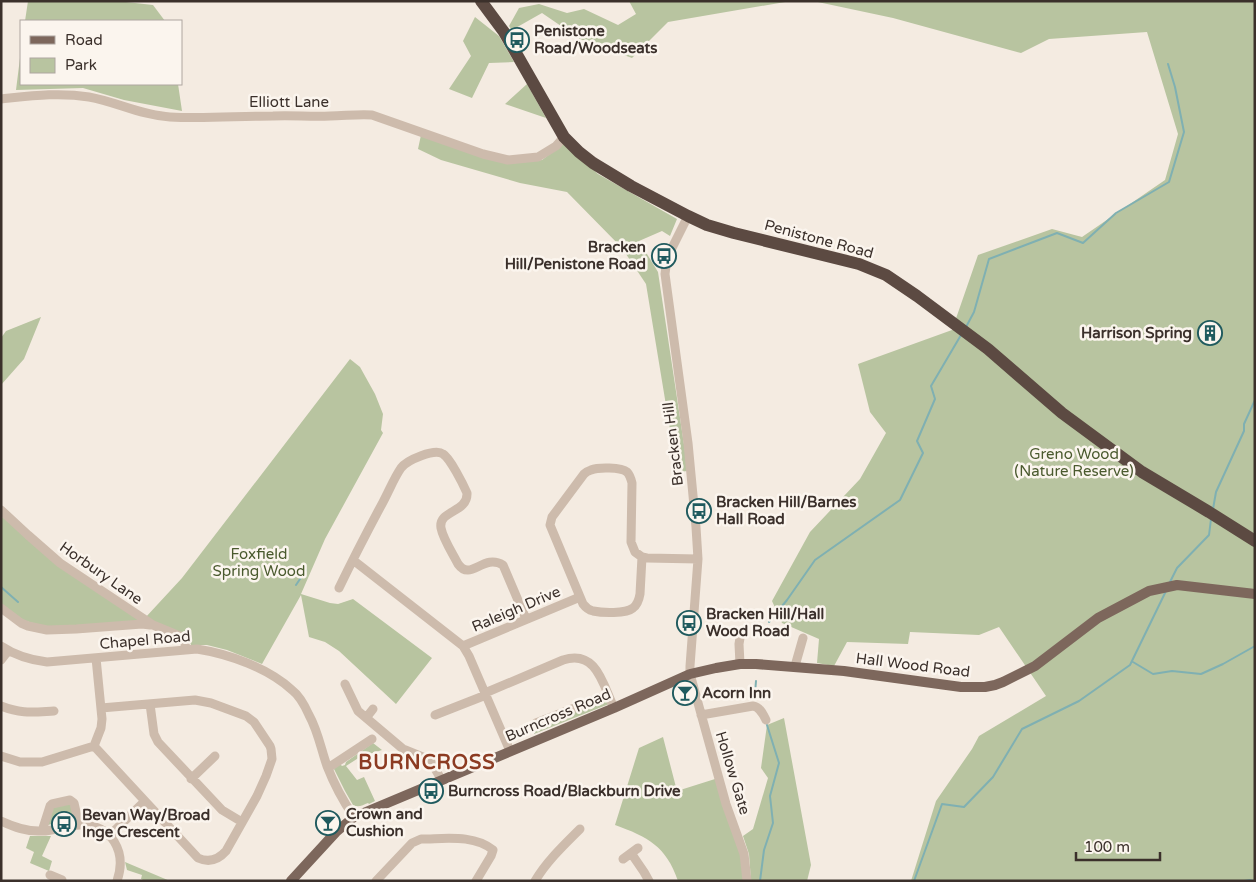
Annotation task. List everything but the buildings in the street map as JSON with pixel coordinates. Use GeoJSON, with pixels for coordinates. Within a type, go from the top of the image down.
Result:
{"type":"FeatureCollection","features":[{"type":"Feature","properties":{"kind":"highway","name":"Penistone Road"},"geometry":{"type":"LineString","coordinates":[[481,1],[504,32],[564,137],[593,163],[631,186],[707,225],[859,264],[886,275],[988,350],[1062,413],[1142,472],[1255,541]]}},
{"type":"Feature","properties":{"kind":"main road","name":"Hall Wood Road"},"geometry":{"type":"LineString","coordinates":[[690,674],[740,664],[795,666],[962,688],[985,687],[1003,682],[1035,666],[1098,618],[1149,591],[1176,585],[1255,594]]}},
{"type":"Feature","properties":{"kind":"main road","name":"Burncross Road"},"geometry":{"type":"LineString","coordinates":[[291,881],[336,832],[354,817],[614,708],[690,674]]}},
{"type":"Feature","properties":{"kind":"street","name":"Elliott Lane"},"geometry":{"type":"LineString","coordinates":[[1,99],[41,95],[76,96],[90,98],[143,113],[186,118],[372,115],[483,154],[508,160],[538,157],[556,146],[564,137]]}},
{"type":"Feature","properties":{"kind":"street","name":"Bracken Hill"},"geometry":{"type":"LineString","coordinates":[[688,216],[667,258],[665,274],[688,443],[696,527],[698,559],[690,674]]}},
{"type":"Feature","properties":{"kind":"street"},"geometry":{"type":"LineString","coordinates":[[339,588],[401,468],[410,460],[435,451],[443,454],[449,461],[467,493],[467,498],[463,505],[444,518],[441,525],[458,564],[464,570],[491,562],[502,565],[526,619]]}},
{"type":"Feature","properties":{"kind":"street"},"geometry":{"type":"LineString","coordinates":[[642,557],[639,600],[635,607],[625,612],[593,611],[586,608],[550,524],[552,517],[587,471],[620,469],[629,474],[632,483],[631,542],[635,552],[642,557],[654,559],[698,559]]}},
{"type":"Feature","properties":{"kind":"street","name":"Horbury Lane"},"geometry":{"type":"LineString","coordinates":[[1,510],[60,563],[153,625],[182,637],[186,650]]}},
{"type":"Feature","properties":{"kind":"street"},"geometry":{"type":"LineString","coordinates":[[353,560],[463,646],[510,751]]}},
{"type":"Feature","properties":{"kind":"street","name":"Raleigh Drive"},"geometry":{"type":"LineString","coordinates":[[463,646],[580,597]]}},
{"type":"Feature","properties":{"kind":"street"},"geometry":{"type":"LineString","coordinates":[[1,608],[21,623],[47,630],[142,624],[153,625]]}},
{"type":"Feature","properties":{"kind":"street"},"geometry":{"type":"LineString","coordinates":[[740,664],[739,644],[741,632]]}},
{"type":"Feature","properties":{"kind":"street"},"geometry":{"type":"LineString","coordinates":[[795,666],[803,638]]}},
{"type":"Feature","properties":{"kind":"street"},"geometry":{"type":"LineString","coordinates":[[1,660],[5,648]]}},
{"type":"Feature","properties":{"kind":"street","name":"Chapel Road"},"geometry":{"type":"LineString","coordinates":[[5,648],[25,658],[47,662],[197,649],[238,660],[268,673],[292,690],[304,704],[314,725],[328,768],[344,802],[354,817]]}},
{"type":"Feature","properties":{"kind":"street"},"geometry":{"type":"LineString","coordinates":[[435,715],[571,657],[585,660],[596,668],[614,708]]}},
{"type":"Feature","properties":{"kind":"street"},"geometry":{"type":"LineString","coordinates":[[94,746],[101,728],[96,658]]}},
{"type":"Feature","properties":{"kind":"street","name":"Hollow Gate"},"geometry":{"type":"LineString","coordinates":[[690,674],[726,804],[744,854],[747,881]]}},
{"type":"Feature","properties":{"kind":"street"},"geometry":{"type":"LineString","coordinates":[[345,684],[358,711],[403,748],[430,760],[442,779]]}},
{"type":"Feature","properties":{"kind":"street"},"geometry":{"type":"LineString","coordinates":[[536,723],[608,695]]}},
{"type":"Feature","properties":{"kind":"street"},"geometry":{"type":"LineString","coordinates":[[94,746],[193,854],[204,861],[216,859],[223,856],[226,852],[257,796],[272,759],[270,746],[252,719],[203,700],[101,708]]}},
{"type":"Feature","properties":{"kind":"street"},"geometry":{"type":"LineString","coordinates":[[150,704],[156,738],[191,779],[222,810],[242,822]]}},
{"type":"Feature","properties":{"kind":"street"},"geometry":{"type":"LineString","coordinates":[[1,706],[19,712],[50,709]]}},
{"type":"Feature","properties":{"kind":"street"},"geometry":{"type":"LineString","coordinates":[[701,715],[756,706],[766,720]]}},
{"type":"Feature","properties":{"kind":"street"},"geometry":{"type":"LineString","coordinates":[[366,718],[373,709]]}},
{"type":"Feature","properties":{"kind":"street"},"geometry":{"type":"LineString","coordinates":[[328,768],[373,740]]}},
{"type":"Feature","properties":{"kind":"street"},"geometry":{"type":"LineString","coordinates":[[1,756],[20,762],[42,762],[94,746]]}},
{"type":"Feature","properties":{"kind":"street"},"geometry":{"type":"LineString","coordinates":[[191,779],[215,756]]}},
{"type":"Feature","properties":{"kind":"street"},"geometry":{"type":"LineString","coordinates":[[42,831],[50,806],[70,800],[74,803],[79,824]]}},
{"type":"Feature","properties":{"kind":"street"},"geometry":{"type":"LineString","coordinates":[[109,836],[146,801]]}},
{"type":"Feature","properties":{"kind":"street"},"geometry":{"type":"LineString","coordinates":[[1,821],[21,829],[42,831],[79,824],[94,826],[115,842],[121,857],[118,881]]}},
{"type":"Feature","properties":{"kind":"street"},"geometry":{"type":"LineString","coordinates":[[535,881],[552,857],[580,829]]}},
{"type":"Feature","properties":{"kind":"street"},"geometry":{"type":"LineString","coordinates":[[376,881],[416,840],[465,839],[475,841],[493,850],[476,881]]}},
{"type":"Feature","properties":{"kind":"street"},"geometry":{"type":"LineString","coordinates":[[623,859],[634,851],[649,881]]}},
{"type":"Feature","properties":{"kind":"green space"},"geometry":{"type":"Polygon","coordinates":[[[28,1],[117,1],[153,5],[164,20],[25,20],[28,1]]]}},
{"type":"Feature","properties":{"kind":"green space"},"geometry":{"type":"Polygon","coordinates":[[[629,1],[791,1],[668,22],[632,58],[580,39],[542,13],[512,30],[509,26],[519,8],[539,4],[567,13],[584,9],[618,25],[636,14],[629,1]]]}},
{"type":"Feature","properties":{"kind":"green space","name":"Greno Wood (Nature Reserve)"},"geometry":{"type":"Polygon","coordinates":[[[813,1],[1255,1],[1255,881],[911,881],[936,801],[979,736],[1046,696],[999,627],[979,635],[910,632],[908,644],[847,642],[834,666],[817,663],[819,639],[782,623],[772,601],[810,532],[860,479],[886,433],[870,412],[858,364],[952,330],[978,255],[1052,229],[1082,237],[1165,180],[1178,134],[1147,32],[1049,39],[1021,53],[893,18],[813,1]]]}},
{"type":"Feature","properties":{"kind":"green space"},"geometry":{"type":"Polygon","coordinates":[[[475,17],[499,36],[514,62],[489,63],[472,98],[449,89],[471,56],[463,41],[475,17]]]}},
{"type":"Feature","properties":{"kind":"green space"},"geometry":{"type":"Polygon","coordinates":[[[20,58],[20,85],[178,85],[182,111],[124,100],[83,88],[16,90],[20,58]]]}},
{"type":"Feature","properties":{"kind":"green space"},"geometry":{"type":"Polygon","coordinates":[[[527,84],[546,118],[505,104],[527,84]]]}},
{"type":"Feature","properties":{"kind":"green space"},"geometry":{"type":"Polygon","coordinates":[[[421,135],[510,163],[542,160],[564,143],[598,174],[677,219],[670,236],[662,231],[639,241],[658,272],[688,471],[677,472],[646,284],[622,248],[567,192],[520,183],[441,160],[418,149],[421,135]]]}},
{"type":"Feature","properties":{"kind":"green space"},"geometry":{"type":"Polygon","coordinates":[[[41,317],[24,359],[1,385],[1,338],[6,331],[41,317]]]}},
{"type":"Feature","properties":{"kind":"green space","name":"Foxfield Spring Wood"},"geometry":{"type":"Polygon","coordinates":[[[350,359],[360,367],[375,394],[383,414],[381,430],[383,433],[325,539],[301,594],[338,604],[353,599],[432,658],[396,704],[339,651],[325,642],[309,637],[301,595],[262,664],[227,650],[207,645],[191,645],[188,636],[145,618],[182,578],[350,359]]]}},
{"type":"Feature","properties":{"kind":"green space"},"geometry":{"type":"Polygon","coordinates":[[[1,516],[140,621],[50,628],[19,619],[1,605],[1,516]]]}},
{"type":"Feature","properties":{"kind":"green space"},"geometry":{"type":"Polygon","coordinates":[[[604,700],[609,704],[534,734],[532,728],[604,700]]]}},
{"type":"Feature","properties":{"kind":"green space"},"geometry":{"type":"Polygon","coordinates":[[[784,718],[811,865],[807,881],[751,881],[749,854],[743,836],[753,829],[768,778],[761,768],[767,725],[784,718]]]}},
{"type":"Feature","properties":{"kind":"green space"},"geometry":{"type":"Polygon","coordinates":[[[663,737],[677,791],[715,779],[742,853],[744,881],[678,881],[668,859],[654,844],[637,834],[615,825],[639,748],[663,737]]]}},
{"type":"Feature","properties":{"kind":"green space"},"geometry":{"type":"Polygon","coordinates":[[[373,743],[382,750],[360,757],[346,766],[357,780],[364,777],[375,801],[355,806],[334,769],[340,764],[342,766],[345,765],[346,762],[373,743]]]}},
{"type":"Feature","properties":{"kind":"green space"},"geometry":{"type":"Polygon","coordinates":[[[70,801],[76,820],[47,825],[52,807],[70,801]]]}},
{"type":"Feature","properties":{"kind":"green space"},"geometry":{"type":"Polygon","coordinates":[[[30,836],[51,836],[42,856],[52,861],[49,871],[30,863],[34,852],[26,848],[30,836]]]}},
{"type":"Feature","properties":{"kind":"green space"},"geometry":{"type":"Polygon","coordinates":[[[125,862],[170,881],[145,881],[141,879],[142,875],[127,870],[125,862]]]}},
{"type":"Feature","properties":{"kind":"waterway"},"geometry":{"type":"LineString","coordinates":[[966,327],[974,312],[989,259],[1057,233],[1083,243],[1116,213],[1169,182],[1184,132],[1175,87],[1168,64]]}},
{"type":"Feature","properties":{"kind":"waterway"},"geometry":{"type":"LineString","coordinates":[[769,622],[815,560],[900,500],[923,453],[917,441],[935,399],[931,386],[961,335]]}},
{"type":"Feature","properties":{"kind":"waterway"},"geometry":{"type":"LineString","coordinates":[[1213,509],[1216,492],[1244,431],[1244,424],[1255,400]]}},
{"type":"Feature","properties":{"kind":"waterway"},"geometry":{"type":"LineString","coordinates":[[1170,582],[1177,568],[1209,535],[1211,519]]}},
{"type":"Feature","properties":{"kind":"waterway"},"geometry":{"type":"LineString","coordinates":[[296,585],[306,570]]}},
{"type":"Feature","properties":{"kind":"waterway"},"geometry":{"type":"LineString","coordinates":[[1,587],[18,602]]}},
{"type":"Feature","properties":{"kind":"waterway"},"geometry":{"type":"LineString","coordinates":[[914,881],[942,804],[964,807],[993,777],[1022,729],[1079,701],[1130,665],[1166,591]]}},
{"type":"Feature","properties":{"kind":"waterway"},"geometry":{"type":"LineString","coordinates":[[1133,662],[1153,674],[1172,671],[1201,674],[1255,646]]}},
{"type":"Feature","properties":{"kind":"waterway"},"geometry":{"type":"LineString","coordinates":[[755,693],[756,681]]}},
{"type":"Feature","properties":{"kind":"waterway"},"geometry":{"type":"LineString","coordinates":[[760,881],[764,850],[773,823],[770,796],[779,763],[767,725]]}},
{"type":"Feature","properties":{"kind":"waterway"},"geometry":{"type":"LineString","coordinates":[[1244,881],[1253,881]]}},
{"type":"Feature","properties":{"kind":"place","name":"Penistone Road/Woodseats"},"geometry":{"type":"Point","coordinates":[517,40]}},
{"type":"Feature","properties":{"kind":"place","name":"Bracken Hill/Penistone Road"},"geometry":{"type":"Point","coordinates":[664,256]}},
{"type":"Feature","properties":{"kind":"place","name":"Harrison Spring"},"geometry":{"type":"Point","coordinates":[1210,333]}},
{"type":"Feature","properties":{"kind":"place","name":"Bracken Hill/Barnes Hall Road"},"geometry":{"type":"Point","coordinates":[699,511]}},
{"type":"Feature","properties":{"kind":"place","name":"Bracken Hill/Hall Wood Road"},"geometry":{"type":"Point","coordinates":[689,623]}},
{"type":"Feature","properties":{"kind":"place","name":"Acorn Inn"},"geometry":{"type":"Point","coordinates":[685,693]}},
{"type":"Feature","properties":{"kind":"place","name":"Burncross Road/Blackburn Drive"},"geometry":{"type":"Point","coordinates":[431,791]}},
{"type":"Feature","properties":{"kind":"place","name":"Crown and Cushion"},"geometry":{"type":"Point","coordinates":[328,823]}},
{"type":"Feature","properties":{"kind":"place","name":"Bevan Way/Broad Inge Crescent"},"geometry":{"type":"Point","coordinates":[64,824]}},
{"type":"Feature","properties":{"kind":"district","name":"BURNCROSS"},"geometry":{"type":"Point","coordinates":[427,763]}}]}
